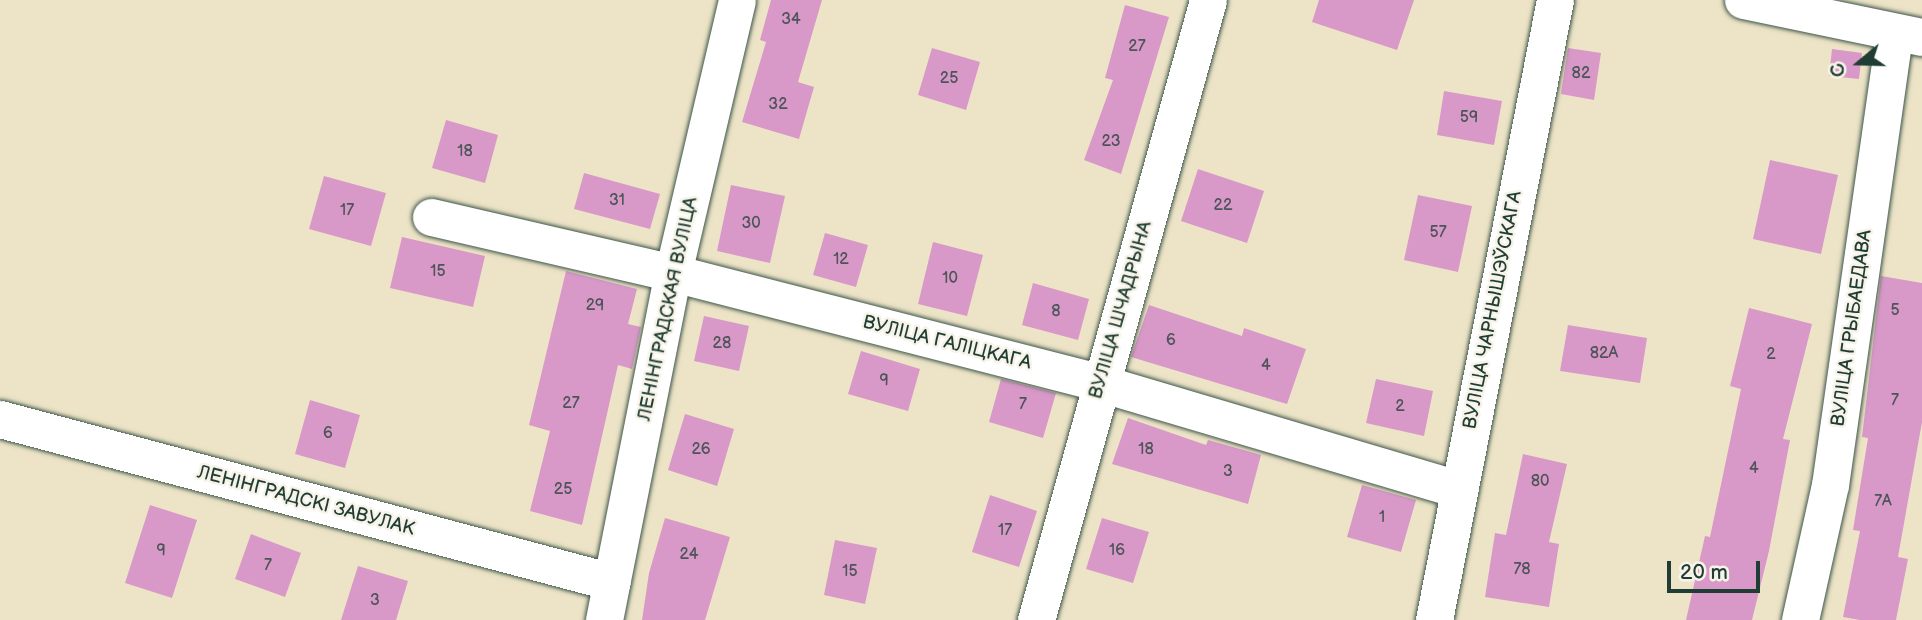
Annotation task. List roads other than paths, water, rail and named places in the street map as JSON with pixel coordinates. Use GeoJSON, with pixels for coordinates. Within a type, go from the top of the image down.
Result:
{"type":"FeatureCollection","features":[{"type":"Feature","properties":{"kind":"street","name":"ЛЕНІНГРАДСКАЯ ВУЛІЦА"},"geometry":{"type":"LineString","coordinates":[[604,620],[673,273],[737,0]]}},
{"type":"Feature","properties":{"kind":"street","name":"ВУЛІЦА ШЧАДРЫНА"},"geometry":{"type":"LineString","coordinates":[[1036,620],[1208,0]]}},
{"type":"Feature","properties":{"kind":"street","name":"ВУЛІЦА ЧАРНЫШЭЎСКАГА"},"geometry":{"type":"LineString","coordinates":[[1434,620],[1457,489],[1555,0]]}},
{"type":"Feature","properties":{"kind":"street"},"geometry":{"type":"LineString","coordinates":[[1743,0],[1908,35]]}},
{"type":"Feature","properties":{"kind":"street","name":"ВУЛІЦА ГРЫБАЕДАВА"},"geometry":{"type":"LineString","coordinates":[[1800,620],[1830,485],[1908,35]]}},
{"type":"Feature","properties":{"kind":"street","name":"ВУЛІЦА ГАЛІЦКАГА"},"geometry":{"type":"LineString","coordinates":[[431,217],[673,273],[1100,383],[1457,489]]}},
{"type":"Feature","properties":{"kind":"street","name":"ЛЕНІНГРАДСКІ ЗАВУЛАК"},"geometry":{"type":"LineString","coordinates":[[0,419],[612,582]]}}]}
